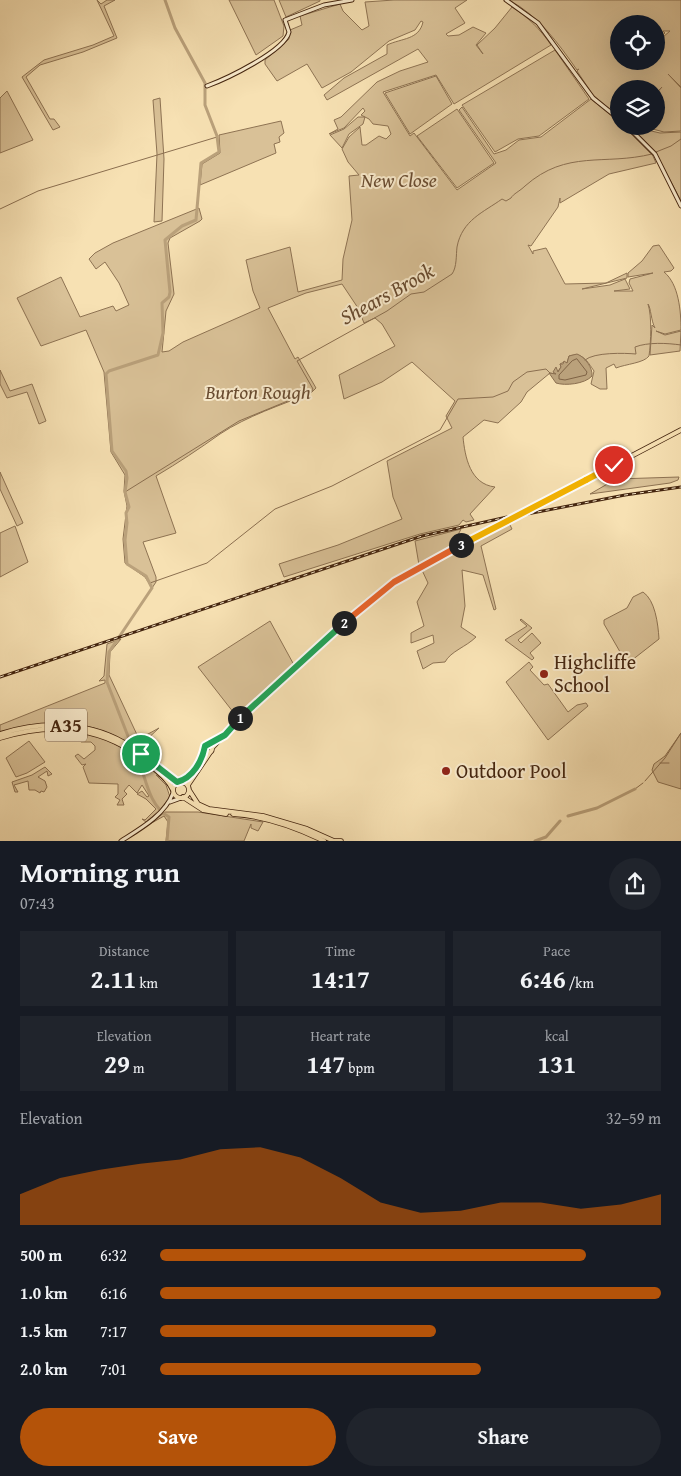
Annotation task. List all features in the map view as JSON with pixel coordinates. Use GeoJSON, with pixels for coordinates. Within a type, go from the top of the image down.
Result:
{"type":"FeatureCollection","features":[{"type":"Feature","properties":{"kind":"main road"},"geometry":{"type":"LineString","coordinates":[[341,841],[334,841],[307,829],[263,816],[209,809],[198,804],[188,785],[211,750],[250,707],[368,602],[394,582],[681,430]]}},
{"type":"Feature","properties":{"kind":"main road","name":"A35"},"geometry":{"type":"LineString","coordinates":[[0,736],[37,726],[57,724],[92,729],[129,745],[179,782]]}},
{"type":"Feature","properties":{"kind":"main road","name":"A35"},"geometry":{"type":"LineString","coordinates":[[0,736],[56,727],[91,732],[118,742],[140,756],[165,778],[173,791]]}},
{"type":"Feature","properties":{"kind":"main road"},"geometry":{"type":"LineString","coordinates":[[225,735],[205,746],[196,768],[179,782],[173,791],[203,810],[253,816],[307,832],[324,841]]}},
{"type":"Feature","properties":{"kind":"main road"},"geometry":{"type":"LineString","coordinates":[[208,745],[211,750]]}},
{"type":"Feature","properties":{"kind":"main road"},"geometry":{"type":"LineString","coordinates":[[204,750],[207,753],[211,750]]}},
{"type":"Feature","properties":{"kind":"main road"},"geometry":{"type":"LineString","coordinates":[[179,782],[188,785]]}},
{"type":"Feature","properties":{"kind":"main road"},"geometry":{"type":"LineString","coordinates":[[182,798],[189,790]]}},
{"type":"Feature","properties":{"kind":"street"},"geometry":{"type":"LineString","coordinates":[[207,86],[260,59],[285,41],[289,32],[285,20],[324,5],[352,0]]}},
{"type":"Feature","properties":{"kind":"street"},"geometry":{"type":"LineString","coordinates":[[506,0],[538,23],[593,98],[610,112]]}},
{"type":"Feature","properties":{"kind":"street"},"geometry":{"type":"LineString","coordinates":[[636,135],[654,153],[681,206]]}},
{"type":"Feature","properties":{"kind":"street"},"geometry":{"type":"LineString","coordinates":[[121,841],[161,812],[170,802],[173,791]]}},
{"type":"Feature","properties":{"kind":"street"},"geometry":{"type":"LineString","coordinates":[[170,802],[182,798]]}},
{"type":"Feature","properties":{"kind":"green space"},"geometry":{"type":"Polygon","coordinates":[[[97,0],[101,4],[107,0],[115,0],[104,6],[117,38],[83,52],[40,65],[26,77],[50,119],[54,119],[60,127],[53,130],[22,77],[44,60],[93,45],[114,36],[97,0]]]}},
{"type":"Feature","properties":{"kind":"green space"},"geometry":{"type":"Polygon","coordinates":[[[229,0],[274,0],[284,26],[283,36],[256,55],[229,0]]]}},
{"type":"Feature","properties":{"kind":"green space"},"geometry":{"type":"Polygon","coordinates":[[[279,0],[320,0],[320,1],[286,17],[279,0]]]}},
{"type":"Feature","properties":{"kind":"green space"},"geometry":{"type":"Polygon","coordinates":[[[467,0],[455,8],[465,23],[446,34],[448,36],[459,35],[473,27],[486,33],[476,45],[483,54],[477,45],[495,28],[512,7],[534,24],[551,45],[454,104],[436,75],[383,92],[410,136],[414,133],[457,190],[496,163],[459,110],[462,107],[494,154],[506,150],[519,140],[541,137],[591,99],[610,115],[610,135],[632,135],[653,156],[656,163],[609,174],[560,203],[560,198],[558,207],[531,246],[528,245],[533,254],[533,251],[546,248],[565,284],[606,283],[627,273],[627,278],[582,289],[610,285],[625,279],[630,289],[614,291],[633,291],[629,283],[630,279],[653,273],[628,277],[628,273],[642,261],[653,246],[659,245],[674,268],[671,271],[664,272],[669,277],[676,291],[680,307],[681,330],[665,334],[656,331],[665,335],[681,331],[680,351],[650,355],[652,325],[655,328],[648,304],[651,329],[649,356],[634,363],[616,368],[614,364],[606,368],[607,389],[600,389],[591,384],[594,371],[584,358],[578,355],[569,356],[567,363],[560,364],[561,367],[556,374],[550,373],[527,392],[521,402],[498,423],[484,420],[463,437],[467,461],[474,475],[487,485],[495,487],[470,514],[474,520],[466,522],[463,520],[459,525],[420,534],[284,577],[279,564],[338,545],[402,519],[393,497],[387,461],[452,428],[446,416],[455,401],[412,362],[382,382],[344,399],[339,375],[395,346],[382,324],[375,318],[364,323],[358,308],[342,284],[306,293],[268,308],[295,359],[298,357],[316,388],[311,393],[264,411],[230,428],[156,476],[176,533],[143,542],[156,577],[156,582],[152,588],[145,577],[125,563],[123,539],[127,506],[124,491],[125,475],[111,452],[104,372],[86,330],[41,346],[17,298],[61,277],[80,317],[113,306],[116,311],[129,305],[119,283],[105,262],[96,269],[89,259],[95,253],[113,243],[199,208],[202,219],[170,238],[168,243],[174,294],[166,311],[162,352],[169,351],[183,342],[260,308],[253,291],[246,260],[290,247],[298,292],[342,280],[343,259],[352,220],[349,176],[359,175],[348,162],[342,149],[349,137],[360,127],[362,145],[366,145],[379,136],[386,139],[391,134],[388,126],[373,124],[369,119],[361,115],[365,111],[363,108],[344,128],[329,134],[338,129],[334,120],[341,117],[377,82],[400,71],[428,62],[418,49],[327,100],[324,95],[344,78],[387,54],[387,45],[414,35],[421,28],[423,22],[421,21],[415,30],[389,41],[351,72],[322,88],[307,64],[277,81],[265,64],[265,60],[289,39],[290,30],[302,25],[300,16],[340,4],[343,11],[362,30],[369,26],[365,2],[467,0]]]}},
{"type":"Feature","properties":{"kind":"green space"},"geometry":{"type":"Polygon","coordinates":[[[509,0],[681,0],[681,87],[668,74],[681,88],[681,131],[665,132],[665,80],[610,80],[610,109],[593,95],[577,71],[579,69],[577,70],[563,50],[530,14],[509,0]]]}},
{"type":"Feature","properties":{"kind":"green space"},"geometry":{"type":"Polygon","coordinates":[[[555,50],[589,99],[539,136],[518,139],[495,152],[462,105],[555,50]]]}},
{"type":"Feature","properties":{"kind":"green space"},"geometry":{"type":"Polygon","coordinates":[[[436,76],[452,104],[410,134],[385,93],[436,76]]]}},
{"type":"Feature","properties":{"kind":"green space"},"geometry":{"type":"Polygon","coordinates":[[[7,91],[33,140],[0,153],[0,98],[7,91]]]}},
{"type":"Feature","properties":{"kind":"green space"},"geometry":{"type":"Polygon","coordinates":[[[160,98],[164,159],[162,221],[154,222],[157,154],[153,100],[160,98]]]}},
{"type":"Feature","properties":{"kind":"green space"},"geometry":{"type":"Polygon","coordinates":[[[457,109],[494,163],[457,188],[417,136],[457,109]]]}},
{"type":"Feature","properties":{"kind":"green space"},"geometry":{"type":"Polygon","coordinates":[[[358,117],[365,117],[363,124],[349,134],[342,148],[330,135],[344,129],[358,117]]]}},
{"type":"Feature","properties":{"kind":"green space"},"geometry":{"type":"Polygon","coordinates":[[[281,121],[284,133],[279,137],[280,142],[274,144],[276,153],[200,185],[202,164],[220,153],[219,135],[281,121]]]}},
{"type":"Feature","properties":{"kind":"green space"},"geometry":{"type":"Polygon","coordinates":[[[681,132],[681,201],[656,153],[639,135],[665,135],[665,133],[681,132]]]}},
{"type":"Feature","properties":{"kind":"green space"},"geometry":{"type":"Polygon","coordinates":[[[0,370],[10,391],[32,384],[46,421],[39,424],[27,392],[7,398],[0,384],[0,370]]]}},
{"type":"Feature","properties":{"kind":"green space"},"geometry":{"type":"Polygon","coordinates":[[[0,472],[23,523],[17,526],[0,489],[0,472]]]}},
{"type":"Feature","properties":{"kind":"green space"},"geometry":{"type":"Polygon","coordinates":[[[679,477],[678,480],[670,483],[590,494],[616,479],[679,477]]]}},
{"type":"Feature","properties":{"kind":"green space"},"geometry":{"type":"Polygon","coordinates":[[[509,523],[512,529],[481,546],[496,609],[494,610],[483,575],[462,570],[465,606],[461,627],[476,637],[451,655],[445,662],[433,663],[423,669],[417,651],[434,643],[433,635],[411,643],[411,633],[424,626],[417,602],[428,583],[421,568],[509,523]]]}},
{"type":"Feature","properties":{"kind":"green space"},"geometry":{"type":"Polygon","coordinates":[[[15,526],[28,562],[0,577],[0,533],[15,526]]]}},
{"type":"Feature","properties":{"kind":"green space"},"geometry":{"type":"Polygon","coordinates":[[[461,529],[458,535],[459,543],[419,565],[415,541],[461,529]]]}},
{"type":"Feature","properties":{"kind":"green space"},"geometry":{"type":"Polygon","coordinates":[[[643,592],[653,606],[657,619],[659,639],[627,664],[604,624],[604,620],[627,608],[633,597],[643,592]]]}},
{"type":"Feature","properties":{"kind":"green space"},"geometry":{"type":"Polygon","coordinates":[[[521,619],[532,628],[518,640],[521,643],[532,633],[541,643],[530,653],[534,658],[532,660],[505,640],[527,626],[521,619]]]}},
{"type":"Feature","properties":{"kind":"green space"},"geometry":{"type":"Polygon","coordinates":[[[270,621],[294,665],[237,717],[198,667],[270,621]]]}},
{"type":"Feature","properties":{"kind":"green space"},"geometry":{"type":"Polygon","coordinates":[[[121,639],[110,652],[109,675],[139,739],[159,728],[143,743],[144,748],[151,757],[149,758],[114,735],[79,725],[41,724],[0,732],[0,725],[105,683],[105,680],[99,681],[104,676],[107,644],[121,639]]]}},
{"type":"Feature","properties":{"kind":"green space"},"geometry":{"type":"Polygon","coordinates":[[[529,662],[533,667],[530,670],[544,685],[548,684],[568,712],[577,705],[586,703],[588,706],[548,740],[506,682],[529,662]]]}},
{"type":"Feature","properties":{"kind":"green space"},"geometry":{"type":"Polygon","coordinates":[[[89,733],[124,748],[137,756],[150,765],[160,774],[168,783],[171,792],[165,780],[156,775],[166,785],[170,797],[158,812],[146,822],[142,819],[145,820],[156,809],[146,799],[137,794],[142,791],[147,797],[149,796],[142,785],[137,793],[129,785],[124,791],[127,794],[122,799],[124,805],[117,805],[120,800],[115,797],[118,794],[118,784],[89,783],[83,767],[86,764],[82,765],[75,756],[78,754],[84,759],[95,750],[95,746],[91,742],[81,742],[89,733]]]}},
{"type":"Feature","properties":{"kind":"green space"},"geometry":{"type":"Polygon","coordinates":[[[681,733],[681,789],[658,782],[652,770],[654,764],[665,756],[681,733]]]}},
{"type":"Feature","properties":{"kind":"green space"},"geometry":{"type":"Polygon","coordinates":[[[29,741],[45,762],[27,773],[16,777],[6,758],[29,741]]]}},
{"type":"Feature","properties":{"kind":"green space"},"geometry":{"type":"Polygon","coordinates":[[[45,767],[52,774],[48,776],[47,771],[38,777],[45,781],[47,787],[44,792],[41,791],[40,793],[35,790],[29,790],[28,781],[14,785],[18,792],[15,792],[12,782],[32,775],[45,767]]]}},
{"type":"Feature","properties":{"kind":"green space"},"geometry":{"type":"Polygon","coordinates":[[[165,812],[198,812],[263,822],[258,831],[251,828],[251,824],[244,841],[166,841],[168,822],[164,816],[148,825],[165,812]]]}},
{"type":"Feature","properties":{"kind":"water"},"geometry":{"type":"Polygon","coordinates":[[[577,354],[588,363],[592,376],[585,381],[575,384],[556,383],[549,373],[556,374],[553,372],[556,367],[558,372],[561,367],[560,364],[563,364],[564,361],[567,363],[569,356],[577,354]]]}},
{"type":"Feature","properties":{"kind":"waterway"},"geometry":{"type":"LineString","coordinates":[[131,744],[107,682],[109,652],[152,588],[146,576],[127,564],[125,540],[126,513],[129,507],[125,492],[127,478],[126,471],[112,451],[106,374],[109,371],[158,355],[163,333],[162,303],[169,297],[170,292],[165,240],[182,226],[196,220],[201,163],[219,152],[217,136],[205,105],[205,83],[175,28],[165,0]]}},
{"type":"Feature","properties":{"kind":"waterway"},"geometry":{"type":"LineString","coordinates":[[0,209],[38,191],[217,137]]}},
{"type":"Feature","properties":{"kind":"waterway","name":"Shears Brook"},"geometry":{"type":"LineString","coordinates":[[656,152],[671,146],[681,139]]}},
{"type":"Feature","properties":{"kind":"waterway","name":"Shears Brook"},"geometry":{"type":"LineString","coordinates":[[125,492],[239,421],[312,391],[313,389],[297,361],[387,311],[411,294],[424,292],[452,274],[456,264],[457,247],[464,230],[481,213],[502,199],[506,201],[541,174],[556,167],[571,163],[652,154]]}},
{"type":"Feature","properties":{"kind":"waterway"},"geometry":{"type":"LineString","coordinates":[[585,360],[602,354],[636,354],[635,347],[646,344],[664,343],[681,345]]}},
{"type":"Feature","properties":{"kind":"waterway"},"geometry":{"type":"LineString","coordinates":[[150,583],[207,563],[275,509],[332,486],[440,430],[458,399],[493,397],[508,391],[513,382],[527,372],[546,369],[550,373]]}},
{"type":"Feature","properties":{"kind":"waterway"},"geometry":{"type":"LineString","coordinates":[[645,781],[665,758],[681,733]]}},
{"type":"Feature","properties":{"kind":"waterway"},"geometry":{"type":"LineString","coordinates":[[138,758],[153,799],[162,812],[169,817],[167,841]]}},
{"type":"Feature","properties":{"kind":"waterway"},"geometry":{"type":"LineString","coordinates":[[660,763],[669,763]]}},
{"type":"Feature","properties":{"kind":"waterway"},"geometry":{"type":"LineString","coordinates":[[635,789],[643,783]]}},
{"type":"Feature","properties":{"kind":"waterway"},"geometry":{"type":"LineString","coordinates":[[568,816],[597,808],[635,789]]}},
{"type":"Feature","properties":{"kind":"waterway"},"geometry":{"type":"LineString","coordinates":[[535,841],[546,837],[560,821]]}},
{"type":"Feature","properties":{"kind":"railway"},"geometry":{"type":"LineString","coordinates":[[522,515],[625,495],[681,487]]}},
{"type":"Feature","properties":{"kind":"railway"},"geometry":{"type":"LineString","coordinates":[[0,677],[422,536],[507,517]]}},
{"type":"Feature","properties":{"kind":"place","name":"Highcliffe School"},"geometry":{"type":"Point","coordinates":[544,674]}},
{"type":"Feature","properties":{"kind":"place","name":"Outdoor Pool"},"geometry":{"type":"Point","coordinates":[446,771]}},
{"type":"Feature","properties":{"kind":"route"},"geometry":{"type":"LineString","coordinates":[[141,754],[177,782],[190,776],[202,759],[205,746],[225,735],[250,707],[368,602],[394,582],[496,526],[614,465]]}},
{"type":"Feature","properties":{"kind":"park label","name":"New Close"},"geometry":{"type":"Point","coordinates":[399,180]}},
{"type":"Feature","properties":{"kind":"park label","name":"Burton Rough"},"geometry":{"type":"Point","coordinates":[258,392]}}]}
